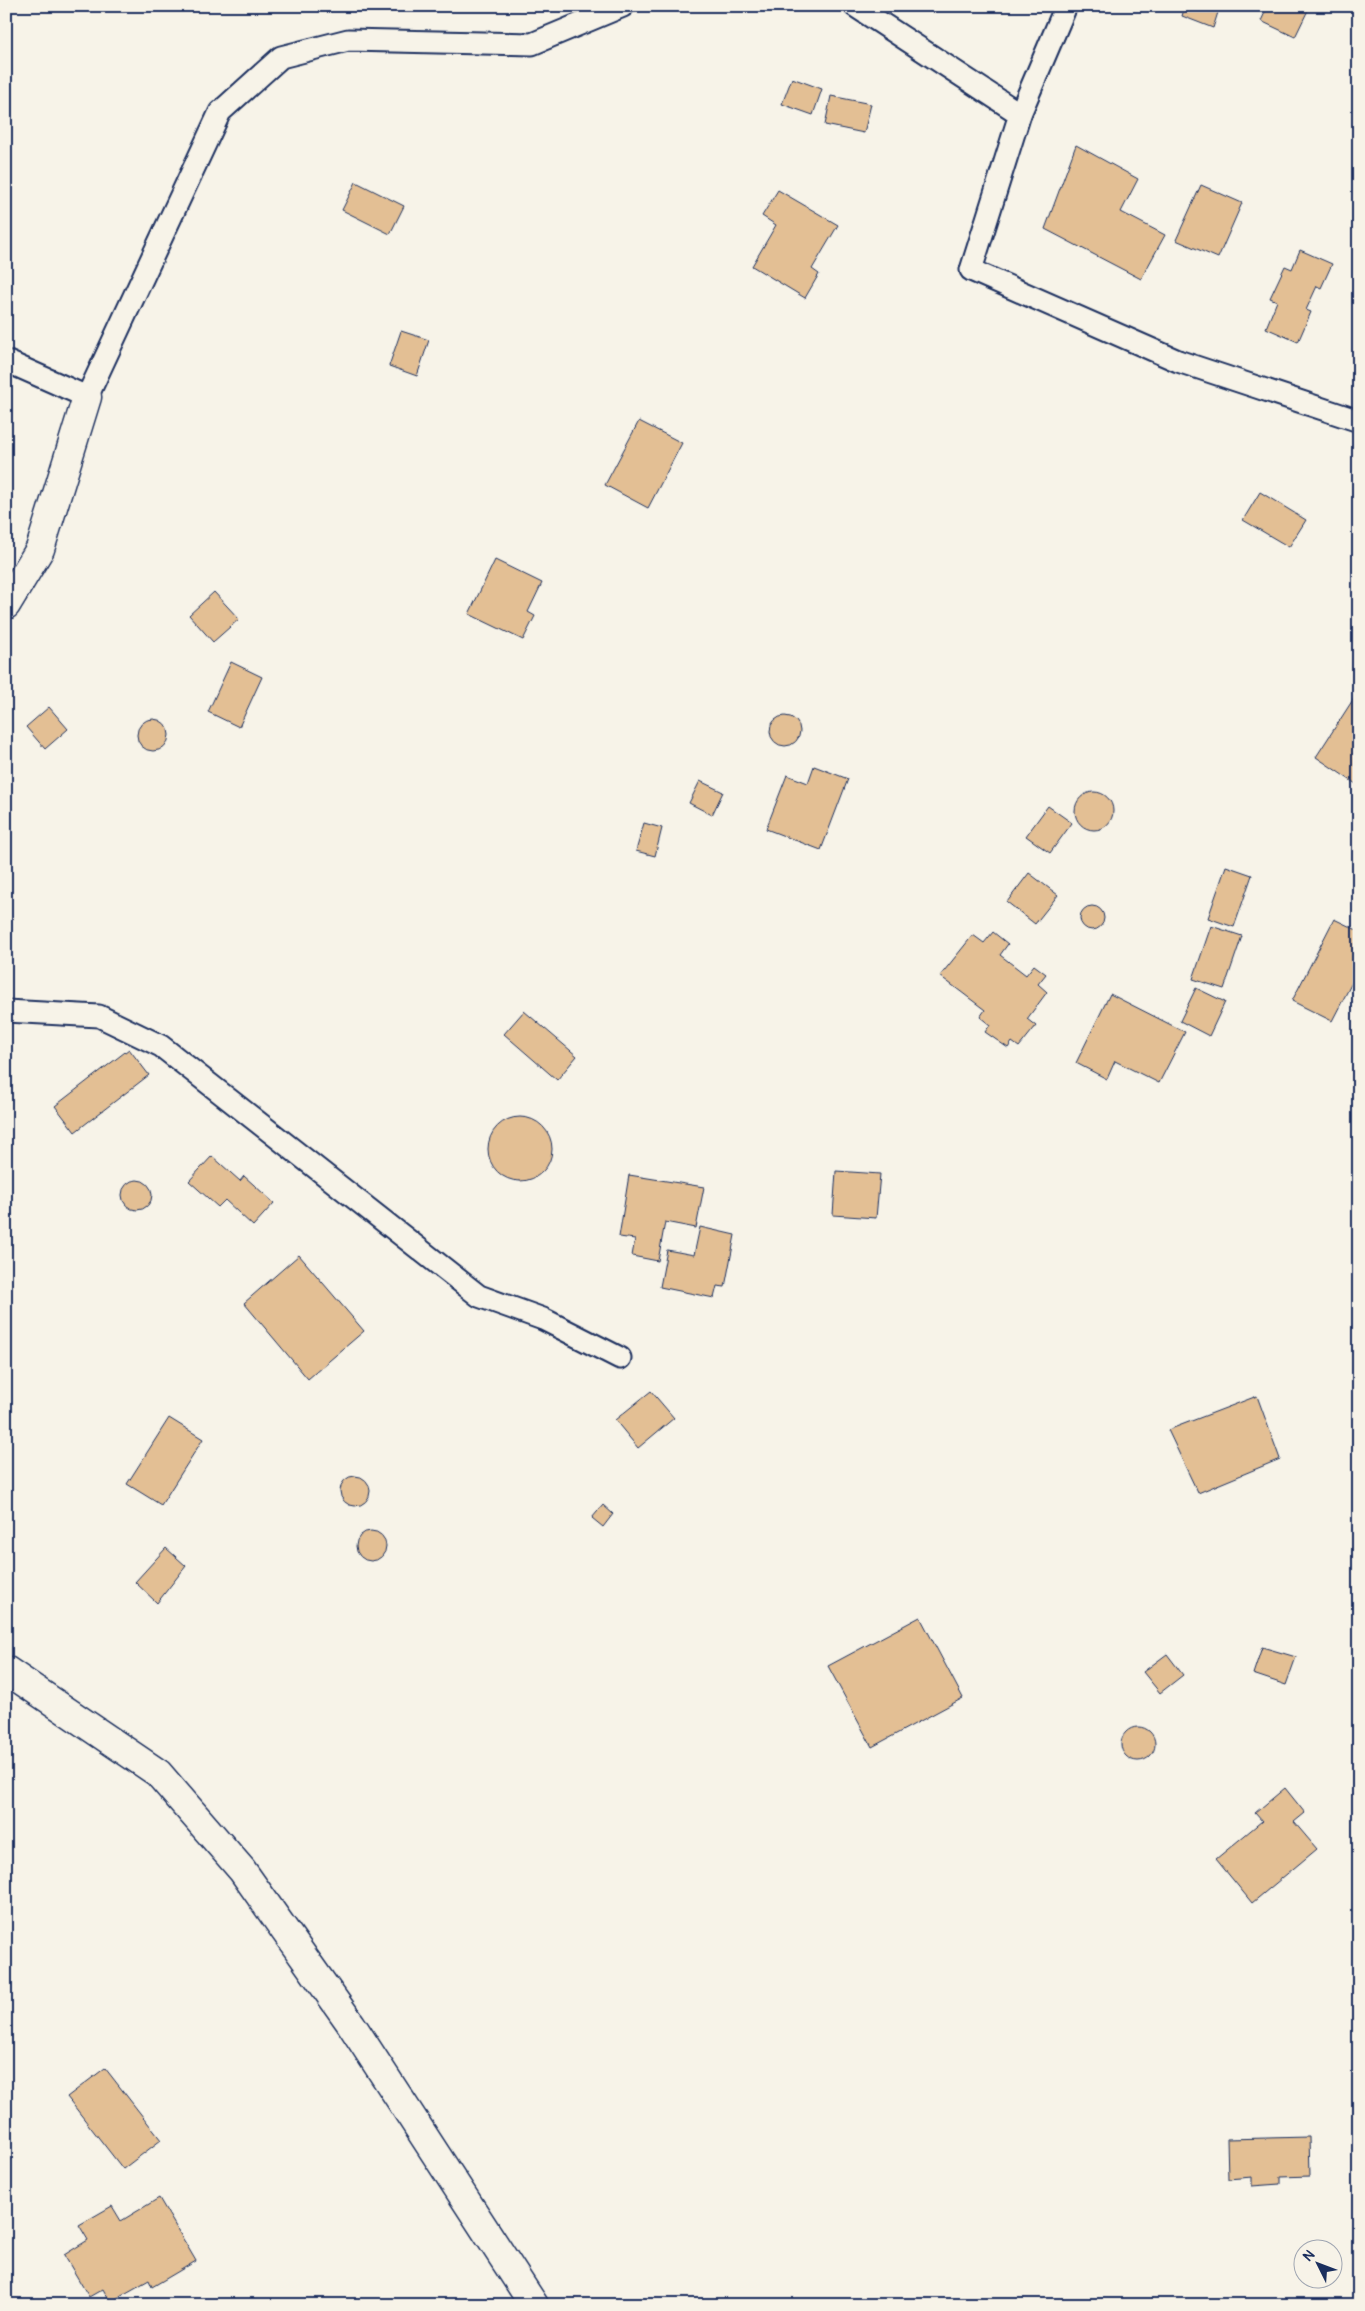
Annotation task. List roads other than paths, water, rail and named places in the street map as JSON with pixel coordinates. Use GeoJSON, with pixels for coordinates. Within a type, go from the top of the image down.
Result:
{"type":"FeatureCollection","features":[{"type":"Feature","properties":{"kind":"street"},"geometry":{"type":"LineString","coordinates":[[6,605],[40,549],[87,397]]}},
{"type":"Feature","properties":{"kind":"street"},"geometry":{"type":"LineString","coordinates":[[6,1670],[158,1773],[242,1870],[351,2024],[534,2305]]}},
{"type":"Feature","properties":{"kind":"lane"},"geometry":{"type":"LineString","coordinates":[[6,361],[87,397],[220,112],[281,57],[348,40],[532,44],[623,6]]}},
{"type":"Feature","properties":{"kind":"lane"},"geometry":{"type":"LineString","coordinates":[[855,6],[1020,114]]}},
{"type":"Feature","properties":{"kind":"lane"},"geometry":{"type":"LineString","coordinates":[[1066,6],[1020,114],[970,270],[1178,361],[1359,421]]}},
{"type":"Feature","properties":{"kind":"lane"},"geometry":{"type":"LineString","coordinates":[[6,1011],[99,1016],[161,1046],[479,1296],[543,1319],[620,1358]]}}]}
